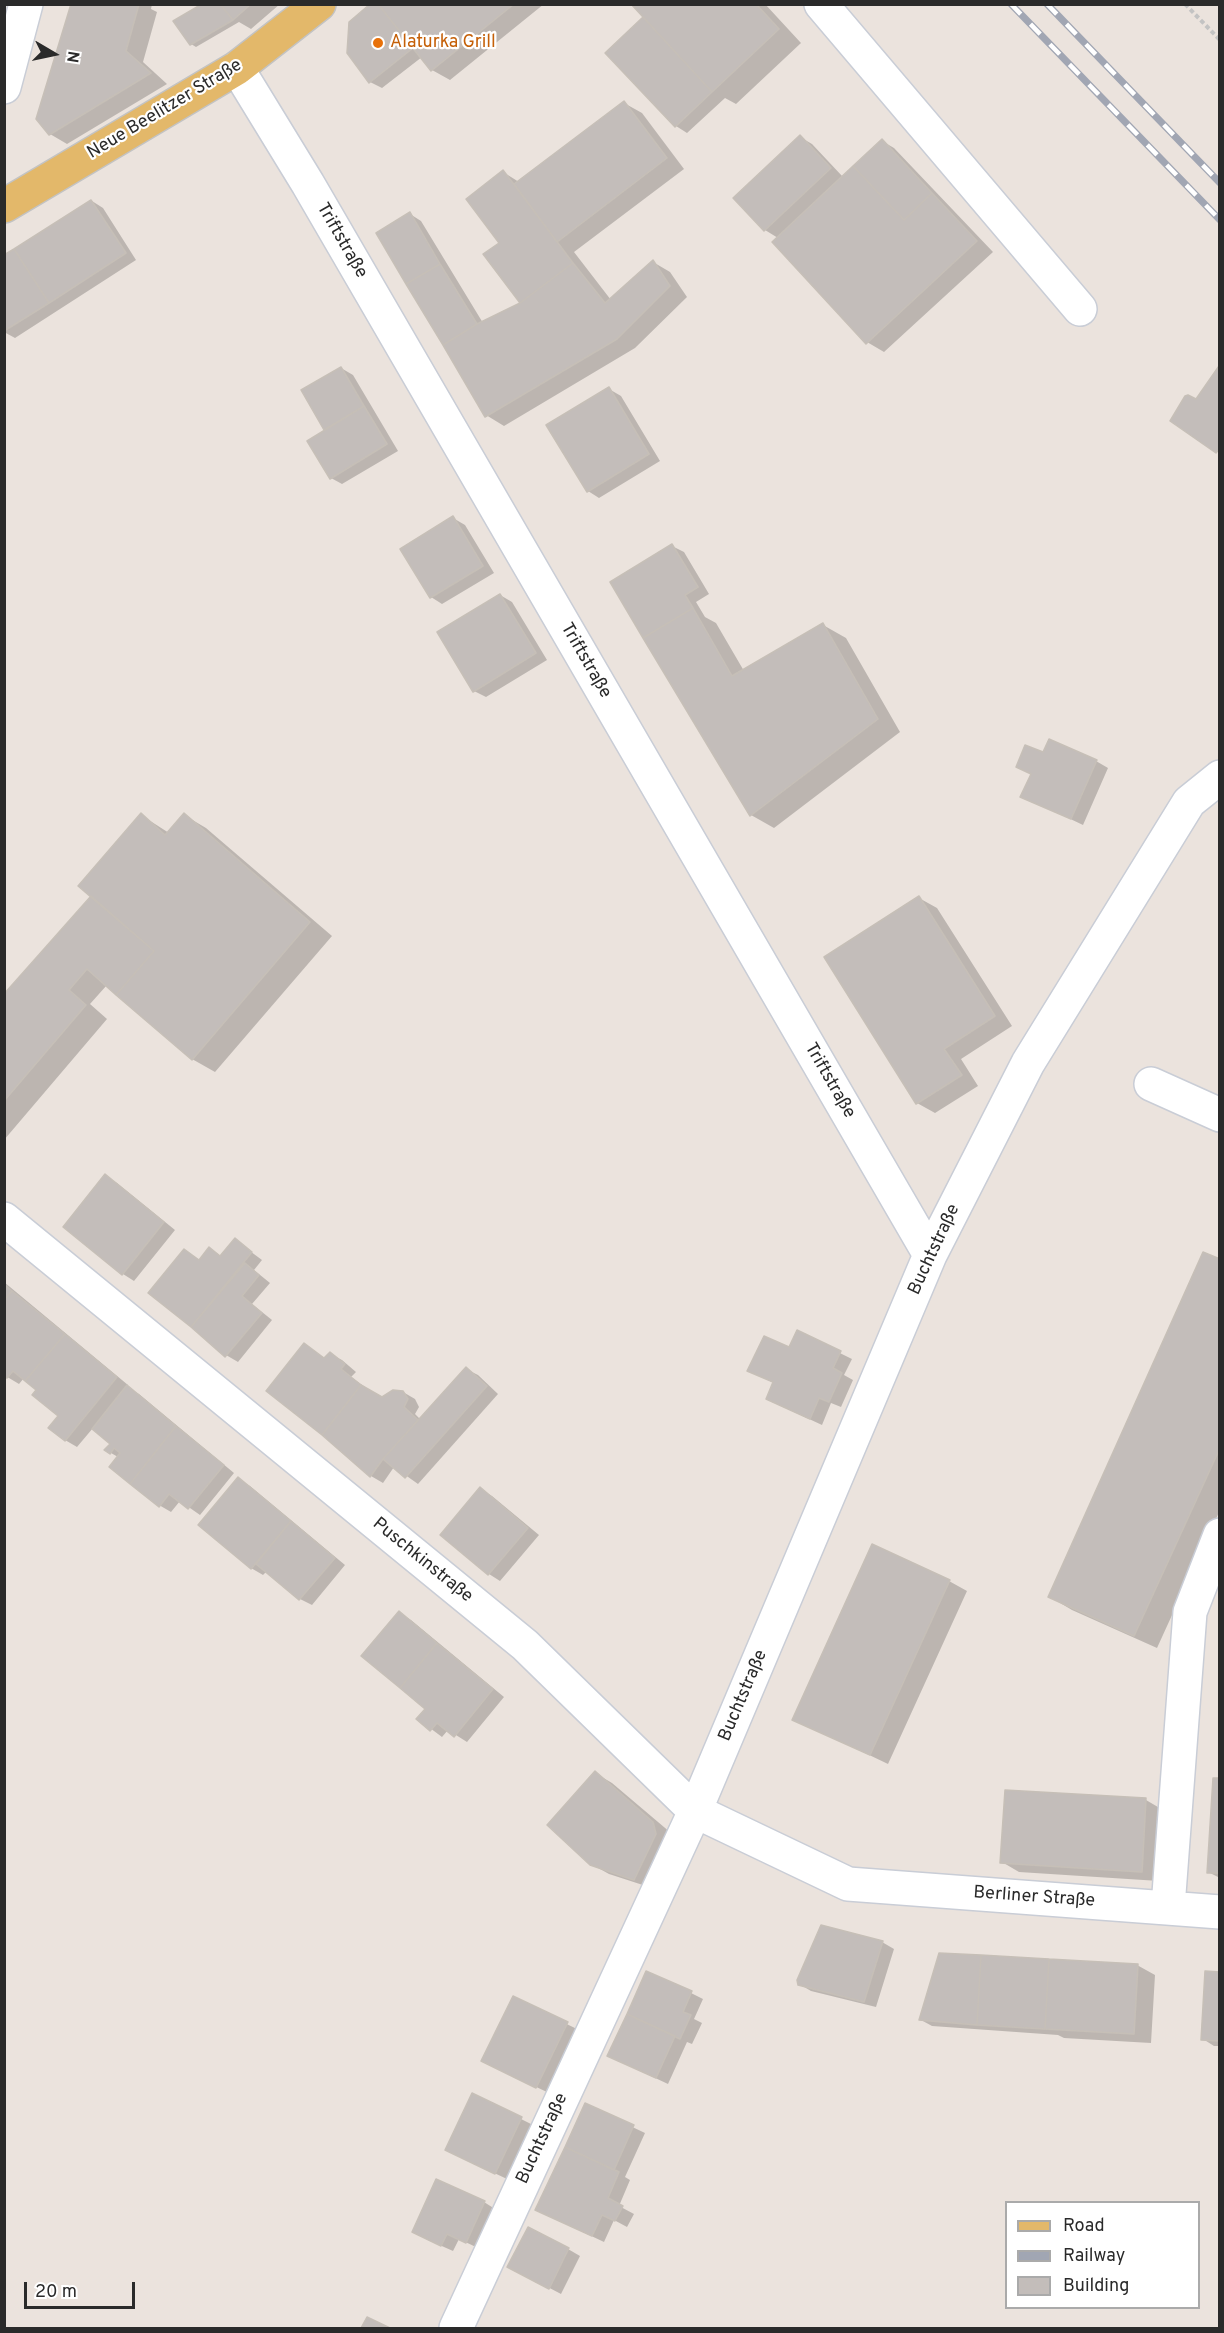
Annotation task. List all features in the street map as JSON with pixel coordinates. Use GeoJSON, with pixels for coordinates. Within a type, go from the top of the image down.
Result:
{"type":"FeatureCollection","features":[{"type":"Feature","properties":{"kind":"main road","name":"Neue Beelitzer Straße"},"geometry":{"type":"LineString","coordinates":[[4,206],[237,68],[319,4]]}},
{"type":"Feature","properties":{"kind":"street"},"geometry":{"type":"LineString","coordinates":[[4,87],[26,4]]}},
{"type":"Feature","properties":{"kind":"street"},"geometry":{"type":"LineString","coordinates":[[821,4],[1080,309]]}},
{"type":"Feature","properties":{"kind":"street","name":"Triftstraße"},"geometry":{"type":"LineString","coordinates":[[237,68],[314,194],[930,1256]]}},
{"type":"Feature","properties":{"kind":"street","name":"Buchtstraße"},"geometry":{"type":"LineString","coordinates":[[456,2328],[695,1811],[930,1256],[1028,1063],[1189,802],[1220,777]]}},
{"type":"Feature","properties":{"kind":"street"},"geometry":{"type":"LineString","coordinates":[[1151,1084],[1220,1115]]}},
{"type":"Feature","properties":{"kind":"street","name":"Puschkinstraße"},"geometry":{"type":"LineString","coordinates":[[4,1219],[525,1644],[695,1811],[848,1884]]}},
{"type":"Feature","properties":{"kind":"street"},"geometry":{"type":"LineString","coordinates":[[1168,1907],[1190,1612],[1220,1535]]}},
{"type":"Feature","properties":{"kind":"street","name":"Berliner Straße"},"geometry":{"type":"LineString","coordinates":[[848,1884],[1220,1911]]}},
{"type":"Feature","properties":{"kind":"path"},"geometry":{"type":"LineString","coordinates":[[1185,4],[1220,40]]}},
{"type":"Feature","properties":{"kind":"building"},"geometry":{"type":"Polygon","coordinates":[[[71,4],[139,4],[126,51],[151,73],[49,135],[36,119],[71,4]]]}},
{"type":"Feature","properties":{"kind":"building"},"geometry":{"type":"Polygon","coordinates":[[[202,4],[220,4],[233,20],[190,45],[173,21],[202,4]]]}},
{"type":"Feature","properties":{"kind":"building"},"geometry":{"type":"Polygon","coordinates":[[[220,4],[251,4],[233,20],[220,4]]]}},
{"type":"Feature","properties":{"kind":"building"},"geometry":{"type":"Polygon","coordinates":[[[370,4],[378,4],[413,48],[369,83],[347,53],[349,22],[370,4]]]}},
{"type":"Feature","properties":{"kind":"building"},"geometry":{"type":"Polygon","coordinates":[[[378,4],[514,4],[431,71],[378,4]]]}},
{"type":"Feature","properties":{"kind":"building"},"geometry":{"type":"Polygon","coordinates":[[[631,4],[756,4],[779,29],[712,92],[631,4]]]}},
{"type":"Feature","properties":{"kind":"building"},"geometry":{"type":"Polygon","coordinates":[[[643,17],[712,92],[675,127],[605,53],[643,17]]]}},
{"type":"Feature","properties":{"kind":"building"},"geometry":{"type":"Polygon","coordinates":[[[624,101],[667,158],[557,242],[514,184],[624,101]]]}},
{"type":"Feature","properties":{"kind":"building"},"geometry":{"type":"Polygon","coordinates":[[[800,135],[831,168],[764,231],[733,198],[800,135]]]}},
{"type":"Feature","properties":{"kind":"building"},"geometry":{"type":"Polygon","coordinates":[[[882,139],[932,193],[904,220],[853,166],[882,139]]]}},
{"type":"Feature","properties":{"kind":"building"},"geometry":{"type":"Polygon","coordinates":[[[853,166],[904,220],[932,193],[977,241],[866,344],[772,242],[853,166]]]}},
{"type":"Feature","properties":{"kind":"building"},"geometry":{"type":"Polygon","coordinates":[[[503,170],[573,263],[520,303],[483,254],[499,243],[466,199],[503,170]]]}},
{"type":"Feature","properties":{"kind":"building"},"geometry":{"type":"Polygon","coordinates":[[[91,200],[126,253],[49,303],[14,249],[91,200]]]}},
{"type":"Feature","properties":{"kind":"building"},"geometry":{"type":"Polygon","coordinates":[[[410,212],[440,264],[406,284],[376,233],[410,212]]]}},
{"type":"Feature","properties":{"kind":"building"},"geometry":{"type":"Polygon","coordinates":[[[14,249],[49,303],[4,331],[4,255],[14,249]]]}},
{"type":"Feature","properties":{"kind":"building"},"geometry":{"type":"Polygon","coordinates":[[[653,260],[670,286],[617,339],[485,417],[443,345],[477,324],[520,303],[573,263],[605,303],[653,260]]]}},
{"type":"Feature","properties":{"kind":"building"},"geometry":{"type":"Polygon","coordinates":[[[440,264],[477,324],[443,345],[406,284],[440,264]]]}},
{"type":"Feature","properties":{"kind":"building"},"geometry":{"type":"Polygon","coordinates":[[[1219,366],[1220,448],[1216,453],[1170,421],[1185,396],[1196,399],[1219,366]]]}},
{"type":"Feature","properties":{"kind":"building"},"geometry":{"type":"Polygon","coordinates":[[[341,367],[364,406],[324,430],[301,390],[341,367]]]}},
{"type":"Feature","properties":{"kind":"building"},"geometry":{"type":"Polygon","coordinates":[[[609,387],[649,454],[587,492],[546,425],[609,387]]]}},
{"type":"Feature","properties":{"kind":"building"},"geometry":{"type":"Polygon","coordinates":[[[364,406],[387,444],[330,479],[307,441],[364,406]]]}},
{"type":"Feature","properties":{"kind":"building"},"geometry":{"type":"Polygon","coordinates":[[[453,516],[483,566],[430,598],[400,549],[453,516]]]}},
{"type":"Feature","properties":{"kind":"building"},"geometry":{"type":"Polygon","coordinates":[[[672,544],[698,587],[685,595],[693,608],[643,638],[610,582],[672,544]]]}},
{"type":"Feature","properties":{"kind":"building"},"geometry":{"type":"Polygon","coordinates":[[[500,594],[536,653],[473,692],[437,632],[500,594]]]}},
{"type":"Feature","properties":{"kind":"building"},"geometry":{"type":"Polygon","coordinates":[[[693,608],[732,676],[823,623],[878,719],[750,816],[643,638],[693,608]]]}},
{"type":"Feature","properties":{"kind":"building"},"geometry":{"type":"Polygon","coordinates":[[[1049,739],[1097,760],[1071,819],[1020,797],[1031,774],[1016,767],[1025,745],[1043,752],[1049,739]]]}},
{"type":"Feature","properties":{"kind":"building"},"geometry":{"type":"Polygon","coordinates":[[[141,813],[165,835],[184,813],[310,922],[192,1060],[116,995],[154,951],[78,886],[141,813]]]}},
{"type":"Feature","properties":{"kind":"building"},"geometry":{"type":"Polygon","coordinates":[[[91,896],[154,951],[116,995],[87,969],[69,990],[86,1005],[4,1101],[4,994],[91,896]]]}},
{"type":"Feature","properties":{"kind":"building"},"geometry":{"type":"Polygon","coordinates":[[[919,896],[995,1016],[944,1049],[962,1075],[916,1104],[824,957],[919,896]]]}},
{"type":"Feature","properties":{"kind":"building"},"geometry":{"type":"Polygon","coordinates":[[[105,1174],[164,1222],[122,1275],[63,1227],[105,1174]]]}},
{"type":"Feature","properties":{"kind":"building"},"geometry":{"type":"Polygon","coordinates":[[[235,1238],[252,1252],[191,1327],[148,1293],[184,1249],[199,1260],[209,1247],[220,1256],[235,1238]]]}},
{"type":"Feature","properties":{"kind":"building"},"geometry":{"type":"Polygon","coordinates":[[[1203,1252],[1220,1259],[1220,1448],[1134,1636],[1048,1597],[1203,1252]]]}},
{"type":"Feature","properties":{"kind":"building"},"geometry":{"type":"Polygon","coordinates":[[[245,1263],[259,1275],[242,1296],[262,1313],[225,1357],[191,1327],[245,1263]]]}},
{"type":"Feature","properties":{"kind":"building"},"geometry":{"type":"Polygon","coordinates":[[[4,1284],[12,1291],[4,1300],[4,1284]]]}},
{"type":"Feature","properties":{"kind":"building"},"geometry":{"type":"Polygon","coordinates":[[[12,1291],[65,1334],[25,1381],[13,1371],[7,1378],[4,1377],[4,1300],[12,1291]]]}},
{"type":"Feature","properties":{"kind":"building"},"geometry":{"type":"Polygon","coordinates":[[[797,1330],[841,1351],[833,1368],[842,1373],[829,1402],[819,1398],[810,1419],[766,1399],[773,1382],[747,1371],[764,1336],[789,1347],[797,1330]]]}},
{"type":"Feature","properties":{"kind":"building"},"geometry":{"type":"Polygon","coordinates":[[[65,1334],[117,1377],[65,1441],[48,1428],[58,1416],[32,1395],[36,1390],[25,1381],[65,1334]]]}},
{"type":"Feature","properties":{"kind":"building"},"geometry":{"type":"Polygon","coordinates":[[[304,1343],[324,1358],[330,1352],[345,1364],[341,1369],[361,1385],[322,1435],[266,1391],[304,1343]]]}},
{"type":"Feature","properties":{"kind":"building"},"geometry":{"type":"Polygon","coordinates":[[[466,1367],[487,1386],[405,1478],[383,1459],[466,1367]]]}},
{"type":"Feature","properties":{"kind":"building"},"geometry":{"type":"Polygon","coordinates":[[[127,1385],[176,1426],[130,1484],[109,1467],[120,1453],[114,1448],[110,1454],[104,1450],[110,1444],[92,1429],[127,1385]]]}},
{"type":"Feature","properties":{"kind":"building"},"geometry":{"type":"Polygon","coordinates":[[[361,1385],[382,1397],[393,1390],[403,1391],[408,1399],[404,1407],[418,1420],[370,1477],[322,1435],[361,1385]]]}},
{"type":"Feature","properties":{"kind":"building"},"geometry":{"type":"Polygon","coordinates":[[[176,1426],[224,1465],[188,1509],[169,1494],[159,1507],[130,1484],[176,1426]]]}},
{"type":"Feature","properties":{"kind":"building"},"geometry":{"type":"Polygon","coordinates":[[[238,1477],[291,1521],[251,1569],[198,1525],[238,1477]]]}},
{"type":"Feature","properties":{"kind":"building"},"geometry":{"type":"Polygon","coordinates":[[[480,1487],[528,1528],[488,1575],[440,1535],[480,1487]]]}},
{"type":"Feature","properties":{"kind":"building"},"geometry":{"type":"Polygon","coordinates":[[[291,1521],[335,1558],[299,1600],[256,1564],[291,1521]]]}},
{"type":"Feature","properties":{"kind":"building"},"geometry":{"type":"Polygon","coordinates":[[[872,1544],[950,1580],[870,1755],[792,1720],[872,1544]]]}},
{"type":"Feature","properties":{"kind":"building"},"geometry":{"type":"Polygon","coordinates":[[[399,1611],[437,1643],[400,1688],[361,1656],[399,1611]]]}},
{"type":"Feature","properties":{"kind":"building"},"geometry":{"type":"Polygon","coordinates":[[[437,1643],[493,1689],[454,1737],[437,1723],[430,1731],[416,1719],[425,1709],[400,1688],[437,1643]]]}},
{"type":"Feature","properties":{"kind":"building"},"geometry":{"type":"Polygon","coordinates":[[[595,1771],[653,1822],[656,1834],[634,1880],[590,1865],[547,1825],[595,1771]]]}},
{"type":"Feature","properties":{"kind":"building"},"geometry":{"type":"Polygon","coordinates":[[[1213,1778],[1220,1778],[1220,1873],[1207,1873],[1213,1778]]]}},
{"type":"Feature","properties":{"kind":"building"},"geometry":{"type":"Polygon","coordinates":[[[1005,1790],[1146,1798],[1142,1872],[1000,1863],[1005,1790]]]}},
{"type":"Feature","properties":{"kind":"building"},"geometry":{"type":"Polygon","coordinates":[[[821,1925],[883,1941],[864,2002],[798,1985],[797,1980],[821,1925]]]}},
{"type":"Feature","properties":{"kind":"building"},"geometry":{"type":"Polygon","coordinates":[[[939,1953],[981,1955],[977,2025],[919,2020],[939,1953]]]}},
{"type":"Feature","properties":{"kind":"building"},"geometry":{"type":"Polygon","coordinates":[[[981,1955],[1049,1959],[1045,2029],[977,2025],[981,1955]]]}},
{"type":"Feature","properties":{"kind":"building"},"geometry":{"type":"Polygon","coordinates":[[[1049,1959],[1138,1964],[1134,2034],[1045,2029],[1049,1959]]]}},
{"type":"Feature","properties":{"kind":"building"},"geometry":{"type":"Polygon","coordinates":[[[646,1971],[692,1991],[683,2012],[691,2015],[680,2039],[627,2014],[646,1971]]]}},
{"type":"Feature","properties":{"kind":"building"},"geometry":{"type":"Polygon","coordinates":[[[1205,1971],[1220,1972],[1220,2041],[1201,2040],[1205,1971]]]}},
{"type":"Feature","properties":{"kind":"building"},"geometry":{"type":"Polygon","coordinates":[[[513,1996],[568,2022],[536,2088],[481,2061],[513,1996]]]}},
{"type":"Feature","properties":{"kind":"building"},"geometry":{"type":"Polygon","coordinates":[[[627,2014],[675,2036],[656,2078],[607,2056],[627,2014]]]}},
{"type":"Feature","properties":{"kind":"building"},"geometry":{"type":"Polygon","coordinates":[[[472,2093],[522,2117],[495,2174],[445,2150],[472,2093]]]}},
{"type":"Feature","properties":{"kind":"building"},"geometry":{"type":"Polygon","coordinates":[[[585,2103],[634,2125],[614,2170],[565,2147],[585,2103]]]}},
{"type":"Feature","properties":{"kind":"building"},"geometry":{"type":"Polygon","coordinates":[[[565,2147],[619,2172],[608,2198],[623,2206],[615,2221],[602,2215],[592,2236],[535,2210],[565,2147]]]}},
{"type":"Feature","properties":{"kind":"building"},"geometry":{"type":"Polygon","coordinates":[[[436,2179],[485,2201],[466,2243],[447,2234],[441,2246],[412,2232],[436,2179]]]}},
{"type":"Feature","properties":{"kind":"building"},"geometry":{"type":"Polygon","coordinates":[[[528,2227],[569,2248],[549,2289],[507,2267],[528,2227]]]}},
{"type":"Feature","properties":{"kind":"building"},"geometry":{"type":"Polygon","coordinates":[[[367,2317],[390,2328],[361,2328],[367,2317]]]}},
{"type":"Feature","properties":{"kind":"railway"},"geometry":{"type":"LineString","coordinates":[[1011,4],[1220,220]]}},
{"type":"Feature","properties":{"kind":"railway"},"geometry":{"type":"LineString","coordinates":[[1047,4],[1220,183]]}},
{"type":"Feature","properties":{"kind":"place","name":"Alaturka Grill"},"geometry":{"type":"Point","coordinates":[378,43]}}]}
